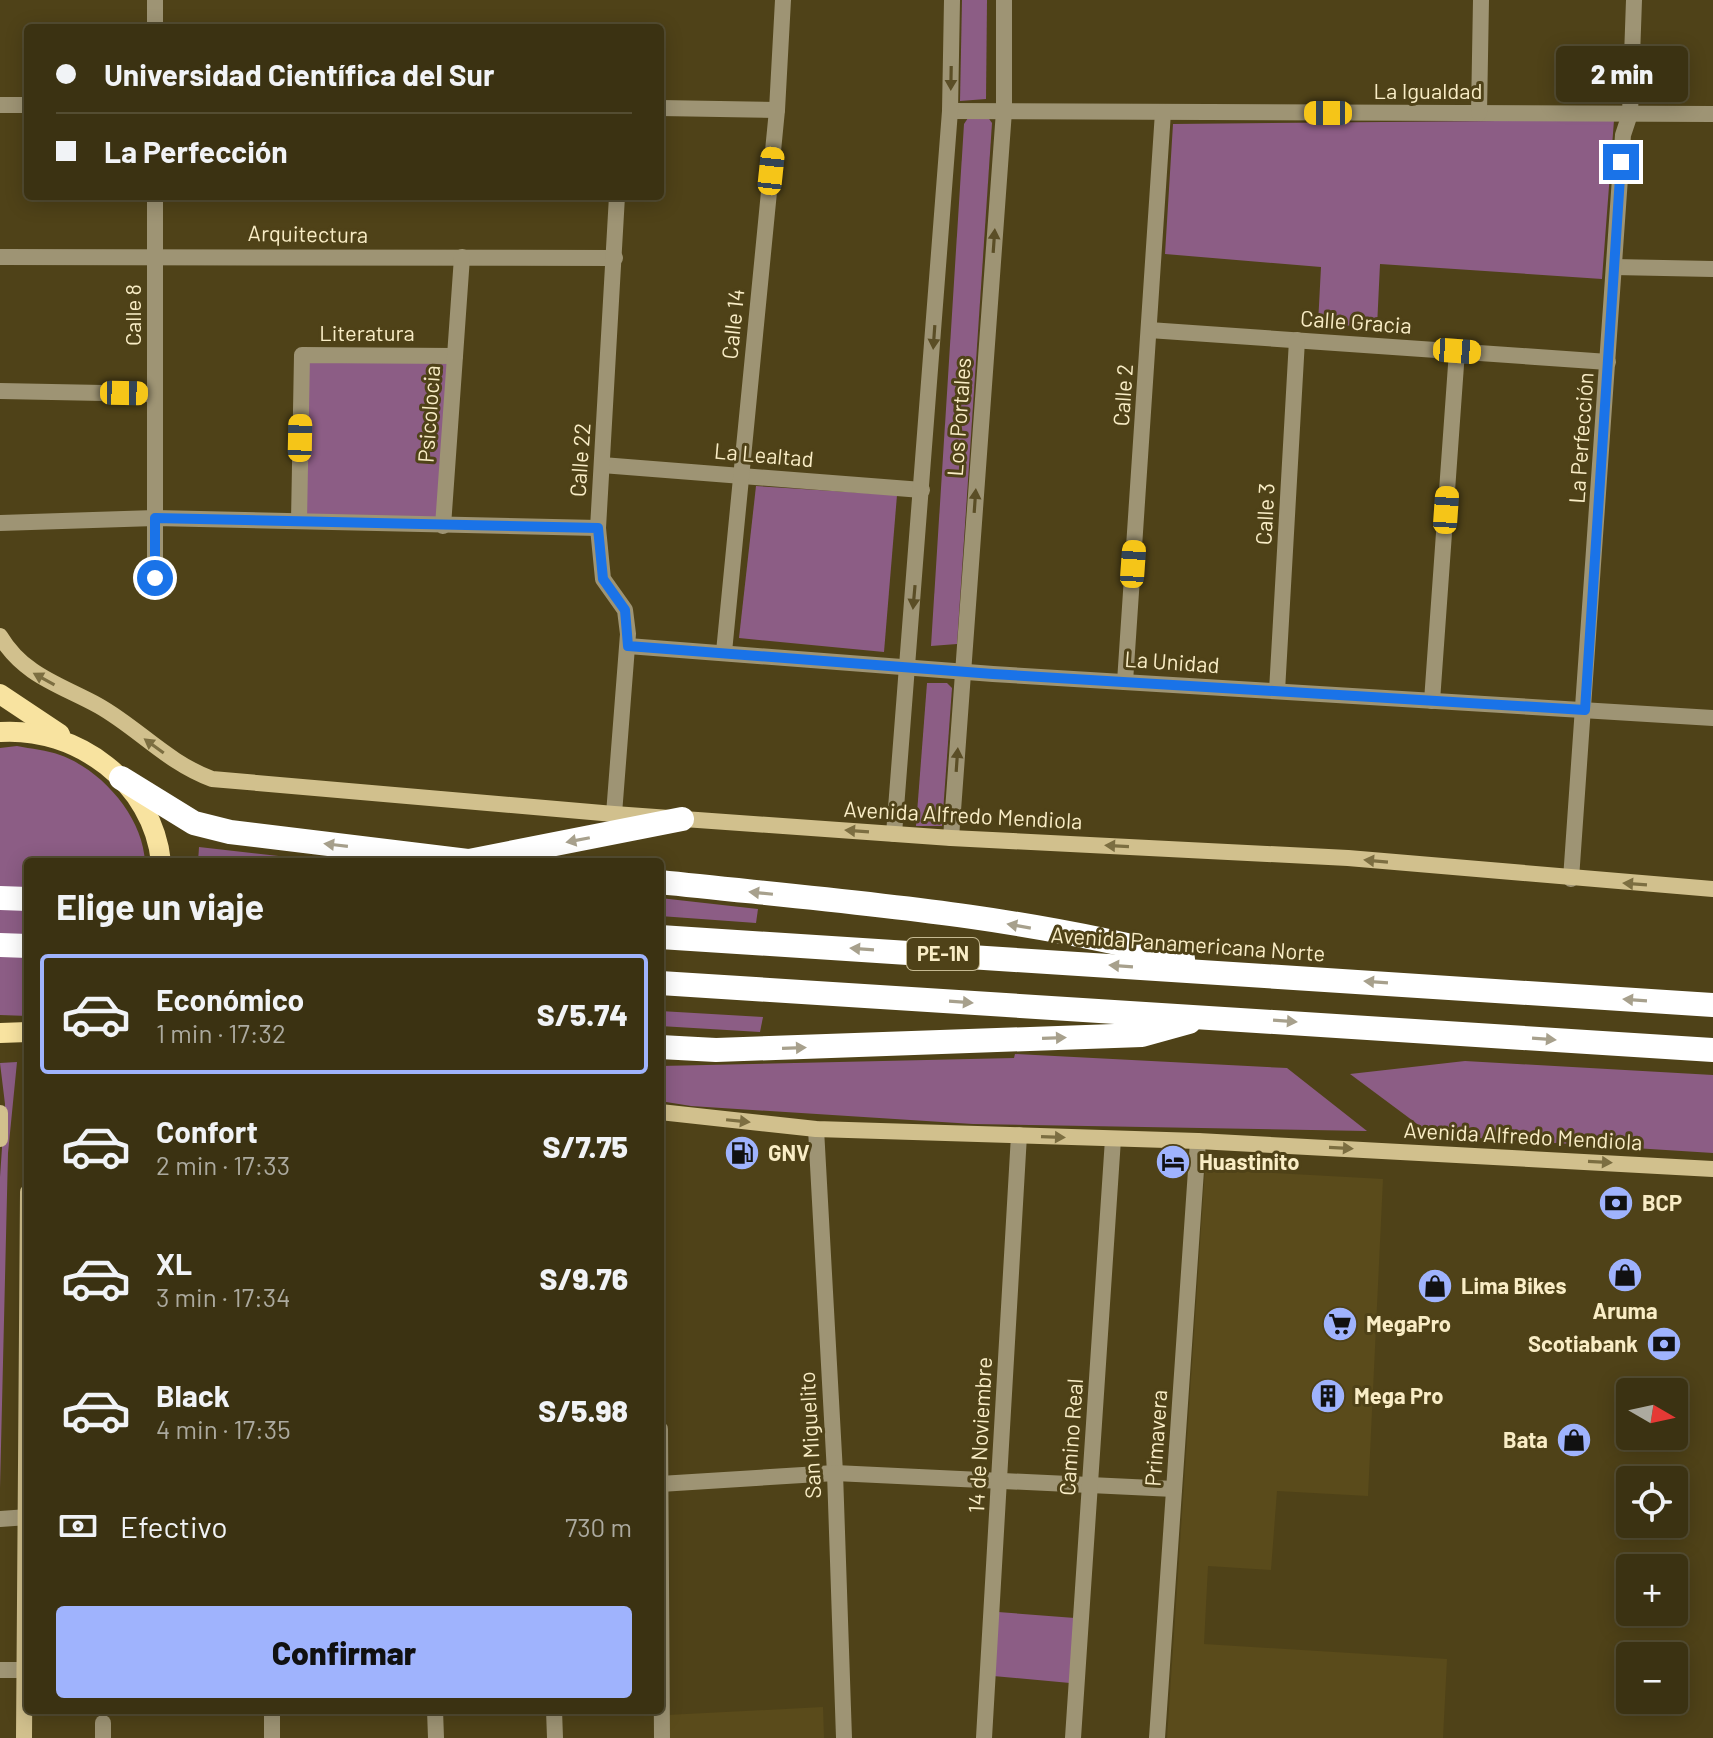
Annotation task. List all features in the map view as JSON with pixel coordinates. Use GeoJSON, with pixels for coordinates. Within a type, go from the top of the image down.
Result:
{"type":"FeatureCollection","features":[{"type":"Feature","properties":{"kind":"highway"},"geometry":{"type":"LineString","coordinates":[[121,778],[194,823],[230,832],[444,858]]}},
{"type":"Feature","properties":{"kind":"highway"},"geometry":{"type":"LineString","coordinates":[[484,858],[682,819]]}},
{"type":"Feature","properties":{"kind":"highway"},"geometry":{"type":"LineString","coordinates":[[664,882],[935,912],[1130,945],[1232,973]]}},
{"type":"Feature","properties":{"kind":"highway"},"geometry":{"type":"LineString","coordinates":[[0,898],[24,899]]}},
{"type":"Feature","properties":{"kind":"highway","name":"Avenida Panamericana Norte"},"geometry":{"type":"LineString","coordinates":[[664,937],[1713,1005]]}},
{"type":"Feature","properties":{"kind":"highway"},"geometry":{"type":"LineString","coordinates":[[0,945],[24,946]]}},
{"type":"Feature","properties":{"kind":"highway","name":"PE-1N"},"geometry":{"type":"LineString","coordinates":[[664,983],[1713,1050]]}},
{"type":"Feature","properties":{"kind":"highway"},"geometry":{"type":"LineString","coordinates":[[664,1047],[716,1050],[1142,1035],[1207,1017]]}},
{"type":"Feature","properties":{"kind":"main road","name":"Avenida Alfredo Mendiola"},"geometry":{"type":"LineString","coordinates":[[0,636],[10,653],[31,672],[100,706],[187,770],[212,779],[682,819],[951,838],[1348,858],[1713,889]]}},
{"type":"Feature","properties":{"kind":"main road"},"geometry":{"type":"LineString","coordinates":[[0,694],[121,778],[139,800],[152,825],[160,858]]}},
{"type":"Feature","properties":{"kind":"main road"},"geometry":{"type":"LineString","coordinates":[[0,732],[30,732],[80,747]]}},
{"type":"Feature","properties":{"kind":"main road"},"geometry":{"type":"LineString","coordinates":[[0,1033],[24,1032]]}},
{"type":"Feature","properties":{"kind":"main road","name":"Avenida Alfredo Mendiola"},"geometry":{"type":"LineString","coordinates":[[664,1112],[816,1129],[1198,1141],[1713,1169]]}},
{"type":"Feature","properties":{"kind":"main road"},"geometry":{"type":"LineString","coordinates":[[0,1113],[0,1139]]}},
{"type":"Feature","properties":{"kind":"main road"},"geometry":{"type":"LineString","coordinates":[[24,1714],[24,1738]]}},
{"type":"Feature","properties":{"kind":"street"},"geometry":{"type":"LineString","coordinates":[[155,0],[155,24]]}},
{"type":"Feature","properties":{"kind":"street","name":"Calle 14"},"geometry":{"type":"LineString","coordinates":[[724,652],[777,110],[783,0]]}},
{"type":"Feature","properties":{"kind":"street","name":"Los Portales"},"geometry":{"type":"LineString","coordinates":[[894,834],[950,111],[952,0]]}},
{"type":"Feature","properties":{"kind":"street","name":"Los Portales"},"geometry":{"type":"LineString","coordinates":[[951,838],[1004,111],[1004,0]]}},
{"type":"Feature","properties":{"kind":"street"},"geometry":{"type":"LineString","coordinates":[[1479,113],[1481,0]]}},
{"type":"Feature","properties":{"kind":"street","name":"La Perfección"},"geometry":{"type":"LineString","coordinates":[[1571,879],[1623,135],[1630,114],[1634,0]]}},
{"type":"Feature","properties":{"kind":"street"},"geometry":{"type":"LineString","coordinates":[[0,105],[24,105]]}},
{"type":"Feature","properties":{"kind":"street"},"geometry":{"type":"LineString","coordinates":[[664,108],[777,110]]}},
{"type":"Feature","properties":{"kind":"street","name":"La Igualdad"},"geometry":{"type":"LineString","coordinates":[[950,111],[1713,114]]}},
{"type":"Feature","properties":{"kind":"street","name":"Calle 2"},"geometry":{"type":"LineString","coordinates":[[1125,682],[1163,112]]}},
{"type":"Feature","properties":{"kind":"street","name":"Calle 8"},"geometry":{"type":"LineString","coordinates":[[155,200],[155,578]]}},
{"type":"Feature","properties":{"kind":"street","name":"Calle 22"},"geometry":{"type":"LineString","coordinates":[[614,814],[628,646],[625,610],[603,579],[598,528],[617,200]]}},
{"type":"Feature","properties":{"kind":"street","name":"Arquitectura"},"geometry":{"type":"LineString","coordinates":[[0,257],[155,254],[615,258]]}},
{"type":"Feature","properties":{"kind":"street","name":"Psicolocia"},"geometry":{"type":"LineString","coordinates":[[443,526],[462,257]]}},
{"type":"Feature","properties":{"kind":"street"},"geometry":{"type":"LineString","coordinates":[[1614,267],[1713,269]]}},
{"type":"Feature","properties":{"kind":"street","name":"Calle Gracia"},"geometry":{"type":"LineString","coordinates":[[1149,330],[1608,362]]}},
{"type":"Feature","properties":{"kind":"street","name":"Calle 3"},"geometry":{"type":"LineString","coordinates":[[1277,691],[1297,340]]}},
{"type":"Feature","properties":{"kind":"street"},"geometry":{"type":"LineString","coordinates":[[1432,701],[1457,351]]}},
{"type":"Feature","properties":{"kind":"street","name":"Literatura"},"geometry":{"type":"LineString","coordinates":[[299,521],[302,355],[455,356]]}},
{"type":"Feature","properties":{"kind":"street"},"geometry":{"type":"LineString","coordinates":[[0,391],[155,394]]}},
{"type":"Feature","properties":{"kind":"street","name":"La Lealtad"},"geometry":{"type":"LineString","coordinates":[[602,465],[922,490]]}},
{"type":"Feature","properties":{"kind":"street"},"geometry":{"type":"LineString","coordinates":[[0,523],[155,518],[598,528]]}},
{"type":"Feature","properties":{"kind":"street","name":"La Unidad"},"geometry":{"type":"LineString","coordinates":[[628,646],[1125,682],[1713,718]]}},
{"type":"Feature","properties":{"kind":"street","name":"San Miguelito"},"geometry":{"type":"LineString","coordinates":[[816,1129],[835,1473],[844,1738]]}},
{"type":"Feature","properties":{"kind":"street","name":"14 de Noviembre"},"geometry":{"type":"LineString","coordinates":[[984,1738],[1019,1135]]}},
{"type":"Feature","properties":{"kind":"street","name":"Camino Real"},"geometry":{"type":"LineString","coordinates":[[1073,1738],[1113,1139]]}},
{"type":"Feature","properties":{"kind":"street","name":"Primavera"},"geometry":{"type":"LineString","coordinates":[[1157,1738],[1198,1141]]}},
{"type":"Feature","properties":{"kind":"street"},"geometry":{"type":"LineString","coordinates":[[664,1484],[835,1473],[1000,1478],[1174,1489]]}},
{"type":"Feature","properties":{"kind":"street"},"geometry":{"type":"LineString","coordinates":[[0,1519],[24,1517]]}},
{"type":"Feature","properties":{"kind":"street"},"geometry":{"type":"LineString","coordinates":[[0,1670],[24,1670]]}},
{"type":"Feature","properties":{"kind":"street"},"geometry":{"type":"LineString","coordinates":[[272,1714],[272,1738]]}},
{"type":"Feature","properties":{"kind":"street"},"geometry":{"type":"LineString","coordinates":[[435,1714],[436,1738]]}},
{"type":"Feature","properties":{"kind":"street"},"geometry":{"type":"LineString","coordinates":[[554,1714],[555,1738]]}},
{"type":"Feature","properties":{"kind":"street"},"geometry":{"type":"LineString","coordinates":[[662,1714],[662,1738]]}},
{"type":"Feature","properties":{"kind":"shaded area"},"geometry":{"type":"Polygon","coordinates":[[[962,0],[987,0],[986,99],[960,101],[962,0]]]}},
{"type":"Feature","properties":{"kind":"shaded area"},"geometry":{"type":"Polygon","coordinates":[[[987,116],[992,123],[957,644],[931,646],[964,124],[968,118],[987,116]]]}},
{"type":"Feature","properties":{"kind":"shaded area"},"geometry":{"type":"Polygon","coordinates":[[[1614,120],[1602,279],[1380,264],[1377,327],[1318,324],[1321,267],[1165,254],[1173,124],[1614,120]]]}},
{"type":"Feature","properties":{"kind":"shaded area"},"geometry":{"type":"Polygon","coordinates":[[[308,359],[450,361],[438,520],[304,516],[308,359]]]}},
{"type":"Feature","properties":{"kind":"shaded area"},"geometry":{"type":"Polygon","coordinates":[[[756,486],[897,495],[884,652],[739,638],[756,486]]]}},
{"type":"Feature","properties":{"kind":"shaded area"},"geometry":{"type":"Polygon","coordinates":[[[927,683],[947,683],[952,688],[942,826],[916,826],[927,683]]]}},
{"type":"Feature","properties":{"kind":"shaded area"},"geometry":{"type":"Polygon","coordinates":[[[17,746],[60,755],[91,772],[118,797],[128,812],[137,828],[144,858],[24,858],[24,1016],[0,1015],[0,748],[17,746]]]}},
{"type":"Feature","properties":{"kind":"shaded area"},"geometry":{"type":"Polygon","coordinates":[[[199,847],[297,858],[198,858],[199,847]]]}},
{"type":"Feature","properties":{"kind":"shaded area"},"geometry":{"type":"Polygon","coordinates":[[[664,898],[758,909],[756,923],[664,916],[664,898]]]}},
{"type":"Feature","properties":{"kind":"shaded area"},"geometry":{"type":"Polygon","coordinates":[[[664,1011],[763,1017],[760,1032],[664,1026],[664,1011]]]}},
{"type":"Feature","properties":{"kind":"shaded area"},"geometry":{"type":"Polygon","coordinates":[[[1015,1054],[1287,1068],[1367,1131],[973,1124],[664,1102],[664,1066],[1014,1058],[1015,1054]]]}},
{"type":"Feature","properties":{"kind":"shaded area"},"geometry":{"type":"Polygon","coordinates":[[[1465,1061],[1713,1075],[1713,1153],[1432,1135],[1350,1074],[1465,1061]]]}},
{"type":"Feature","properties":{"kind":"shaded area"},"geometry":{"type":"Polygon","coordinates":[[[17,1062],[8,1153],[0,1488],[0,1177],[5,1104],[0,1063],[17,1062]]]}},
{"type":"Feature","properties":{"kind":"shaded area"},"geometry":{"type":"Polygon","coordinates":[[[1205,1169],[1383,1179],[1368,1496],[1277,1491],[1271,1570],[1208,1566],[1204,1644],[1447,1659],[1443,1738],[1167,1738],[1205,1169]]]}},
{"type":"Feature","properties":{"kind":"shaded area"},"geometry":{"type":"Polygon","coordinates":[[[998,1612],[1075,1618],[1070,1683],[993,1676],[998,1612]]]}},
{"type":"Feature","properties":{"kind":"shaded area"},"geometry":{"type":"Polygon","coordinates":[[[823,1707],[824,1738],[667,1738],[667,1715],[823,1707]]]}},
{"type":"Feature","properties":{"kind":"place","name":"GNV"},"geometry":{"type":"Point","coordinates":[742,1153]}},
{"type":"Feature","properties":{"kind":"place","name":"Huastinito"},"geometry":{"type":"Point","coordinates":[1173,1162]}},
{"type":"Feature","properties":{"kind":"place","name":"BCP"},"geometry":{"type":"Point","coordinates":[1616,1203]}},
{"type":"Feature","properties":{"kind":"place","name":"Aruma"},"geometry":{"type":"Point","coordinates":[1625,1275]}},
{"type":"Feature","properties":{"kind":"place","name":"Lima Bikes"},"geometry":{"type":"Point","coordinates":[1435,1286]}},
{"type":"Feature","properties":{"kind":"place","name":"MegaPro"},"geometry":{"type":"Point","coordinates":[1340,1324]}},
{"type":"Feature","properties":{"kind":"place","name":"Scotiabank"},"geometry":{"type":"Point","coordinates":[1664,1344]}},
{"type":"Feature","properties":{"kind":"place","name":"Mega Pro"},"geometry":{"type":"Point","coordinates":[1328,1396]}},
{"type":"Feature","properties":{"kind":"place","name":"Bata"},"geometry":{"type":"Point","coordinates":[1574,1440]}},
{"type":"Feature","properties":{"kind":"route"},"geometry":{"type":"LineString","coordinates":[[155,578],[155,518],[598,528],[603,579],[625,610],[628,646],[993,674],[1585,710],[1621,162]]}}]}
